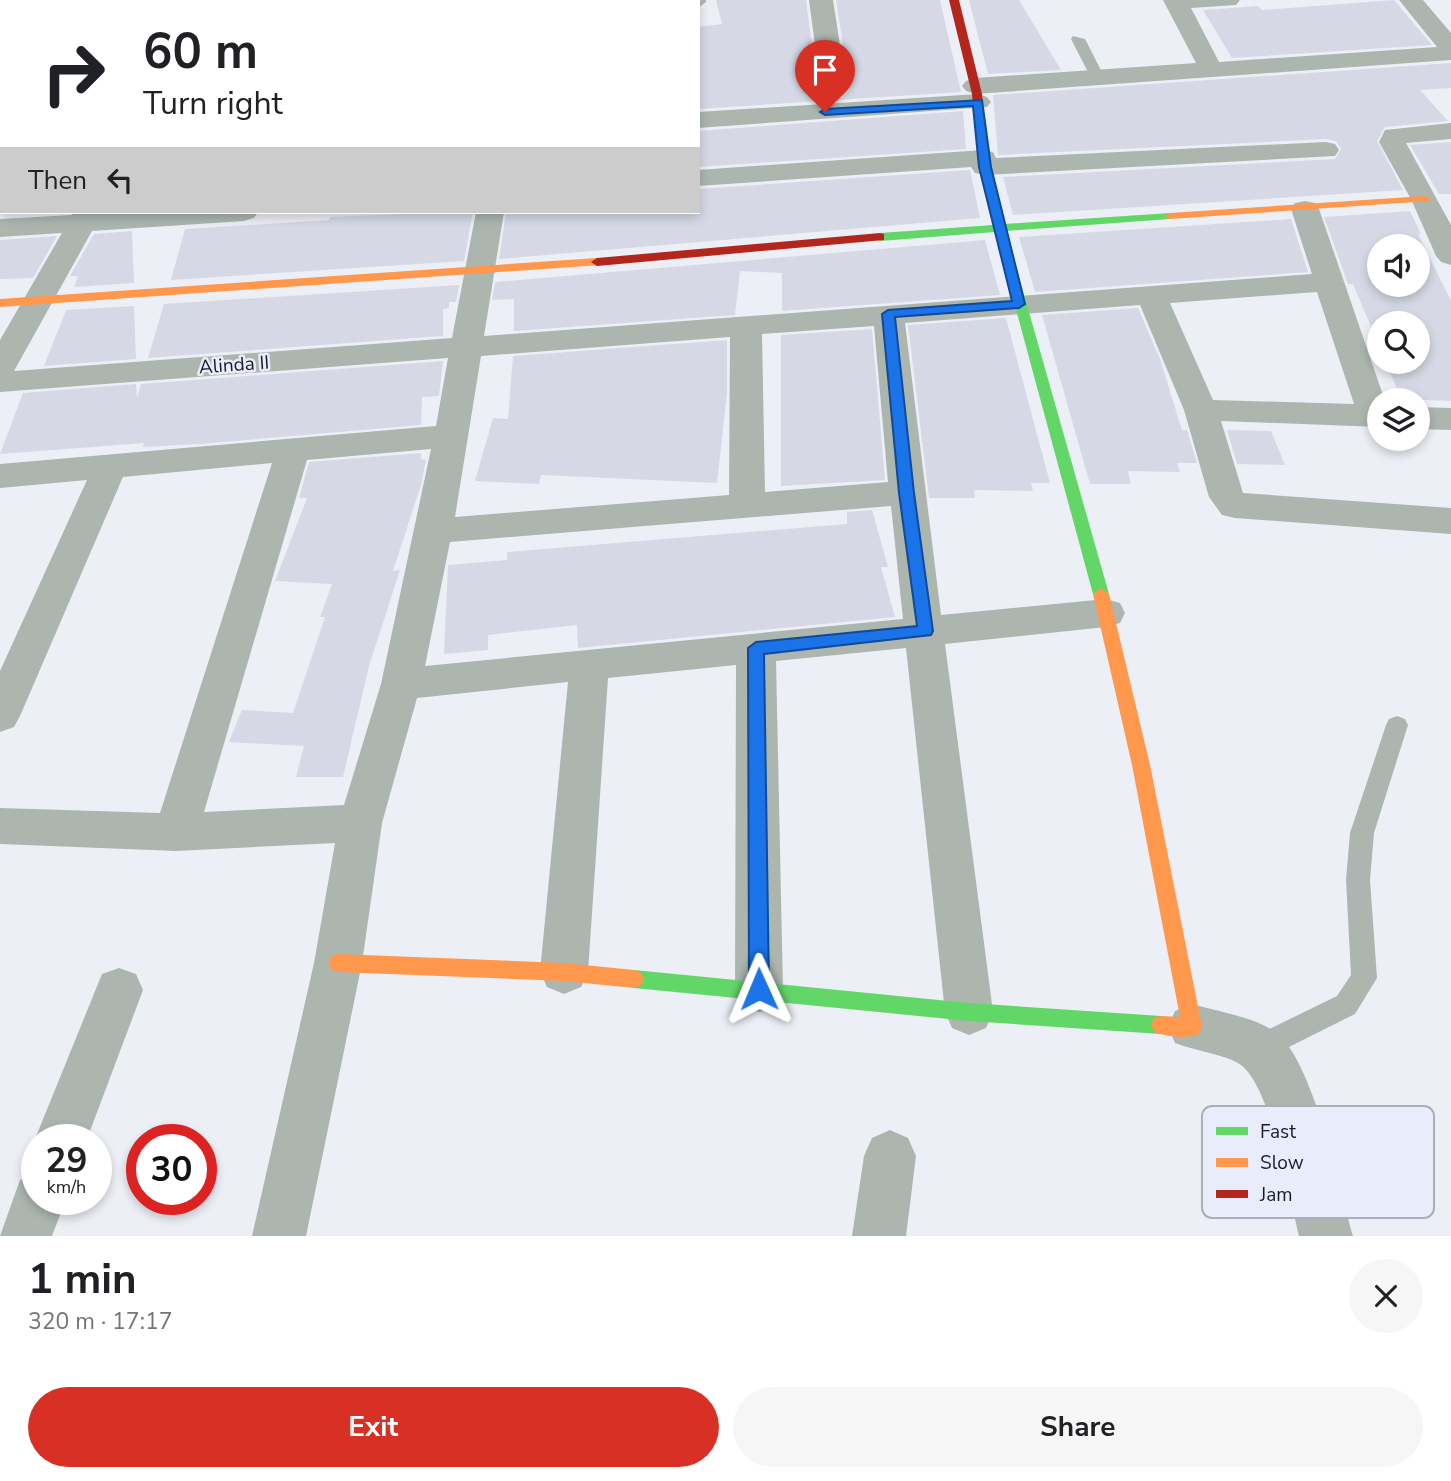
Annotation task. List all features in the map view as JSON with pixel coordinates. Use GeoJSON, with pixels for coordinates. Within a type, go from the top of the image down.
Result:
{"type":"FeatureCollection","features":[{"type":"Feature","properties":{"kind":"street"},"geometry":{"type":"LineString","coordinates":[[821,0],[833,86]]}},
{"type":"Feature","properties":{"kind":"street"},"geometry":{"type":"LineString","coordinates":[[954,0],[974,83],[984,162],[999,227],[1106,613],[1141,765],[1192,1027]]}},
{"type":"Feature","properties":{"kind":"street"},"geometry":{"type":"LineString","coordinates":[[1210,67],[1175,1],[1228,0]]}},
{"type":"Feature","properties":{"kind":"street"},"geometry":{"type":"LineString","coordinates":[[1411,0],[1451,50]]}},
{"type":"Feature","properties":{"kind":"street"},"geometry":{"type":"LineString","coordinates":[[700,120],[974,83],[1451,50]]}},
{"type":"Feature","properties":{"kind":"street"},"geometry":{"type":"LineString","coordinates":[[700,99],[833,86],[938,80],[974,83]]}},
{"type":"Feature","properties":{"kind":"street"},"geometry":{"type":"LineString","coordinates":[[1451,131],[1394,136],[1393,148],[1425,200],[1451,257]]}},
{"type":"Feature","properties":{"kind":"street"},"geometry":{"type":"LineString","coordinates":[[700,178],[984,162],[1326,150]]}},
{"type":"Feature","properties":{"kind":"street"},"geometry":{"type":"LineString","coordinates":[[0,303],[481,272],[999,227],[1425,200]]}},
{"type":"Feature","properties":{"kind":"street"},"geometry":{"type":"LineString","coordinates":[[1304,209],[1367,390]]}},
{"type":"Feature","properties":{"kind":"street"},"geometry":{"type":"LineString","coordinates":[[0,228],[84,218],[191,214]]}},
{"type":"Feature","properties":{"kind":"street"},"geometry":{"type":"LineString","coordinates":[[279,1236],[338,963],[360,823],[401,684],[434,531],[490,214]]}},
{"type":"Feature","properties":{"kind":"street"},"geometry":{"type":"LineString","coordinates":[[0,368],[35,301],[84,218]]}},
{"type":"Feature","properties":{"kind":"street","name":"Alinda II"},"geometry":{"type":"LineString","coordinates":[[0,382],[1330,282]]}},
{"type":"Feature","properties":{"kind":"street"},"geometry":{"type":"LineString","coordinates":[[1151,295],[1201,410],[1227,497],[1235,506],[1451,522]]}},
{"type":"Feature","properties":{"kind":"street"},"geometry":{"type":"LineString","coordinates":[[888,314],[969,1012]]}},
{"type":"Feature","properties":{"kind":"street"},"geometry":{"type":"LineString","coordinates":[[746,325],[747,506]]}},
{"type":"Feature","properties":{"kind":"street"},"geometry":{"type":"LineString","coordinates":[[1201,410],[1367,416]]}},
{"type":"Feature","properties":{"kind":"street"},"geometry":{"type":"LineString","coordinates":[[1430,418],[1451,419]]}},
{"type":"Feature","properties":{"kind":"street"},"geometry":{"type":"LineString","coordinates":[[0,476],[450,436]]}},
{"type":"Feature","properties":{"kind":"street"},"geometry":{"type":"LineString","coordinates":[[176,832],[293,450]]}},
{"type":"Feature","properties":{"kind":"street"},"geometry":{"type":"LineString","coordinates":[[0,716],[110,467]]}},
{"type":"Feature","properties":{"kind":"street"},"geometry":{"type":"LineString","coordinates":[[434,531],[907,493]]}},
{"type":"Feature","properties":{"kind":"street"},"geometry":{"type":"LineString","coordinates":[[401,684],[1106,613]]}},
{"type":"Feature","properties":{"kind":"street"},"geometry":{"type":"LineString","coordinates":[[756,648],[759,989]]}},
{"type":"Feature","properties":{"kind":"street"},"geometry":{"type":"LineString","coordinates":[[564,972],[589,665]]}},
{"type":"Feature","properties":{"kind":"street"},"geometry":{"type":"LineString","coordinates":[[0,827],[176,832],[360,823]]}},
{"type":"Feature","properties":{"kind":"street"},"geometry":{"type":"LineString","coordinates":[[338,963],[564,972],[759,989],[969,1012],[1192,1027],[1259,1048],[1274,1067],[1289,1106]]}},
{"type":"Feature","properties":{"kind":"street"},"geometry":{"type":"LineString","coordinates":[[67,1124],[119,990]]}},
{"type":"Feature","properties":{"kind":"street"},"geometry":{"type":"LineString","coordinates":[[879,1236],[890,1156]]}},
{"type":"Feature","properties":{"kind":"street"},"geometry":{"type":"LineString","coordinates":[[25,1236],[33,1215]]}},
{"type":"Feature","properties":{"kind":"street"},"geometry":{"type":"LineString","coordinates":[[1321,1218],[1326,1236]]}},
{"type":"Feature","properties":{"kind":"lane"},"geometry":{"type":"LineString","coordinates":[[1078,39],[1097,76]]}},
{"type":"Feature","properties":{"kind":"lane"},"geometry":{"type":"LineString","coordinates":[[1259,1048],[1346,1005],[1364,978],[1358,880],[1362,833],[1397,725]]}},
{"type":"Feature","properties":{"kind":"building"},"geometry":{"type":"Polygon","coordinates":[[[716,0],[806,0],[818,90],[825,98],[843,98],[850,90],[836,0],[940,0],[961,92],[700,109],[700,27],[722,24],[716,0]]]}},
{"type":"Feature","properties":{"kind":"building"},"geometry":{"type":"Polygon","coordinates":[[[969,0],[1019,0],[1061,70],[988,74],[969,0]]]}},
{"type":"Feature","properties":{"kind":"building"},"geometry":{"type":"Polygon","coordinates":[[[1394,0],[1432,45],[1232,58],[1203,10],[1258,6],[1262,10],[1394,0]]]}},
{"type":"Feature","properties":{"kind":"building"},"geometry":{"type":"Polygon","coordinates":[[[1451,63],[1451,88],[1420,90],[1448,121],[1385,127],[1377,141],[1403,190],[1013,215],[1003,177],[1335,159],[1341,149],[1336,141],[1326,139],[998,155],[993,95],[1451,63]]]}},
{"type":"Feature","properties":{"kind":"building"},"geometry":{"type":"Polygon","coordinates":[[[963,111],[966,149],[700,167],[700,131],[963,111]]]}},
{"type":"Feature","properties":{"kind":"building"},"geometry":{"type":"Polygon","coordinates":[[[1451,142],[1451,194],[1439,194],[1410,145],[1451,142]]]}},
{"type":"Feature","properties":{"kind":"building"},"geometry":{"type":"Polygon","coordinates":[[[970,170],[980,218],[499,259],[506,214],[700,214],[700,189],[970,170]]]}},
{"type":"Feature","properties":{"kind":"building"},"geometry":{"type":"Polygon","coordinates":[[[1410,211],[1421,234],[1367,234],[1367,297],[1430,297],[1430,258],[1451,301],[1451,401],[1430,400],[1430,388],[1397,388],[1391,374],[1430,374],[1430,311],[1367,311],[1367,317],[1353,284],[1348,284],[1324,217],[1410,211]]]}},
{"type":"Feature","properties":{"kind":"building"},"geometry":{"type":"Polygon","coordinates":[[[473,214],[464,261],[171,280],[185,229],[329,220],[330,217],[473,214]]]}},
{"type":"Feature","properties":{"kind":"building"},"geometry":{"type":"Polygon","coordinates":[[[1291,219],[1308,272],[1035,292],[1019,237],[1291,219]]]}},
{"type":"Feature","properties":{"kind":"building"},"geometry":{"type":"Polygon","coordinates":[[[132,231],[134,283],[74,287],[78,276],[70,276],[94,234],[132,231]]]}},
{"type":"Feature","properties":{"kind":"building"},"geometry":{"type":"Polygon","coordinates":[[[57,236],[33,278],[0,279],[0,240],[57,236]]]}},
{"type":"Feature","properties":{"kind":"building"},"geometry":{"type":"Polygon","coordinates":[[[985,240],[1000,295],[782,311],[782,273],[740,271],[735,315],[514,331],[514,299],[492,300],[495,282],[985,240]]]}},
{"type":"Feature","properties":{"kind":"building"},"geometry":{"type":"Polygon","coordinates":[[[459,285],[456,302],[449,302],[449,308],[443,309],[443,336],[148,358],[164,304],[459,285]]]}},
{"type":"Feature","properties":{"kind":"building"},"geometry":{"type":"Polygon","coordinates":[[[134,306],[136,359],[44,366],[66,310],[134,306]]]}},
{"type":"Feature","properties":{"kind":"building"},"geometry":{"type":"Polygon","coordinates":[[[1138,308],[1160,359],[1182,430],[1187,430],[1197,463],[1177,463],[1180,472],[1128,471],[1131,484],[1090,484],[1042,315],[1138,308]]]}},
{"type":"Feature","properties":{"kind":"building"},"geometry":{"type":"Polygon","coordinates":[[[1006,318],[1050,483],[1031,483],[1033,491],[974,490],[975,498],[929,498],[908,325],[1006,318]]]}},
{"type":"Feature","properties":{"kind":"building"},"geometry":{"type":"Polygon","coordinates":[[[872,329],[885,480],[781,486],[781,335],[872,329]]]}},
{"type":"Feature","properties":{"kind":"building"},"geometry":{"type":"Polygon","coordinates":[[[727,340],[727,393],[717,483],[541,475],[539,484],[475,481],[493,418],[508,419],[513,356],[727,340]]]}},
{"type":"Feature","properties":{"kind":"building"},"geometry":{"type":"Polygon","coordinates":[[[443,361],[439,396],[422,397],[421,425],[200,444],[143,447],[144,443],[0,454],[23,393],[136,384],[137,398],[141,384],[443,361]]]}},
{"type":"Feature","properties":{"kind":"building"},"geometry":{"type":"Polygon","coordinates":[[[1227,430],[1271,431],[1285,465],[1237,464],[1227,430]]]}},
{"type":"Feature","properties":{"kind":"building"},"geometry":{"type":"Polygon","coordinates":[[[421,453],[421,459],[426,460],[421,485],[393,571],[400,570],[369,666],[343,777],[296,777],[304,746],[229,742],[242,710],[293,713],[325,617],[320,617],[332,584],[275,581],[307,498],[299,498],[309,462],[421,453]]]}},
{"type":"Feature","properties":{"kind":"building"},"geometry":{"type":"Polygon","coordinates":[[[872,510],[888,567],[881,567],[895,617],[578,648],[577,625],[488,635],[488,650],[444,654],[448,565],[507,560],[507,552],[847,524],[847,512],[872,510]]]}},
{"type":"Feature","properties":{"kind":"traffic: fast"},"geometry":{"type":"LineString","coordinates":[[981,141],[999,227],[1101,594]]}},
{"type":"Feature","properties":{"kind":"traffic: fast"},"geometry":{"type":"LineString","coordinates":[[880,237],[1170,216]]}},
{"type":"Feature","properties":{"kind":"traffic: fast"},"geometry":{"type":"LineString","coordinates":[[634,979],[969,1012],[1161,1025]]}},
{"type":"Feature","properties":{"kind":"traffic: slow"},"geometry":{"type":"LineString","coordinates":[[1170,216],[1425,199]]}},
{"type":"Feature","properties":{"kind":"traffic: slow"},"geometry":{"type":"LineString","coordinates":[[0,303],[597,262]]}},
{"type":"Feature","properties":{"kind":"traffic: slow"},"geometry":{"type":"LineString","coordinates":[[1101,594],[1141,765],[1192,1027],[1161,1025]]}},
{"type":"Feature","properties":{"kind":"traffic: slow"},"geometry":{"type":"LineString","coordinates":[[338,963],[564,972],[634,979]]}},
{"type":"Feature","properties":{"kind":"traffic: jam"},"geometry":{"type":"LineString","coordinates":[[954,0],[977,94],[981,141]]}},
{"type":"Feature","properties":{"kind":"traffic: jam"},"geometry":{"type":"LineString","coordinates":[[597,262],[880,237]]}},
{"type":"Feature","properties":{"kind":"route"},"geometry":{"type":"LineString","coordinates":[[759,989],[756,648],[925,631],[888,314],[1019,304],[985,167],[978,102],[825,112]]}}]}
